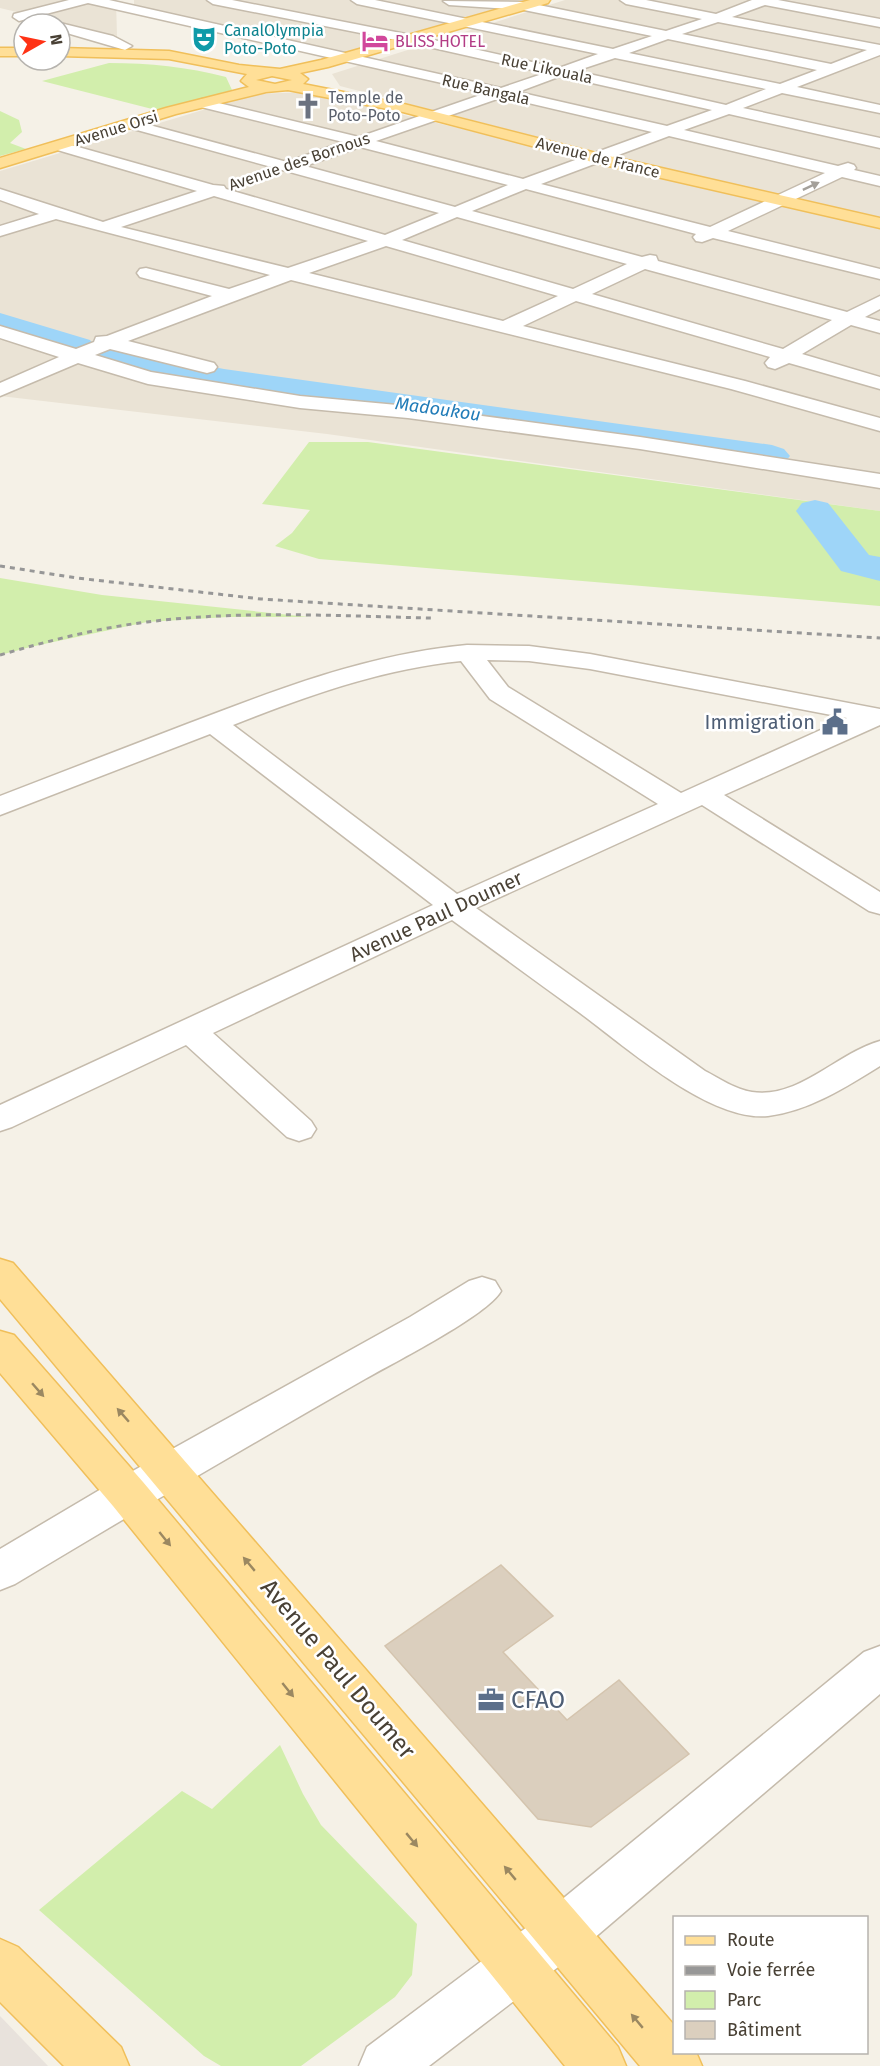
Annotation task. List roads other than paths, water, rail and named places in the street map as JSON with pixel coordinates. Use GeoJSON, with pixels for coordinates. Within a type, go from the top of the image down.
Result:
{"type":"FeatureCollection","features":[{"type":"Feature","properties":{"kind":"main road"},"geometry":{"type":"LineString","coordinates":[[232,94],[267,87],[323,64],[544,0]]}},
{"type":"Feature","properties":{"kind":"main road"},"geometry":{"type":"LineString","coordinates":[[72,51],[122,36],[186,57],[289,78]]}},
{"type":"Feature","properties":{"kind":"main road"},"geometry":{"type":"LineString","coordinates":[[122,36],[181,60],[267,87]]}},
{"type":"Feature","properties":{"kind":"main road"},"geometry":{"type":"LineString","coordinates":[[232,94],[250,81],[289,78]]}},
{"type":"Feature","properties":{"kind":"main road","name":"Avenue de France"},"geometry":{"type":"LineString","coordinates":[[289,78],[317,90],[433,116],[596,158],[880,223]]}},
{"type":"Feature","properties":{"kind":"main road","name":"Avenue Orsi"},"geometry":{"type":"LineString","coordinates":[[0,163],[232,94]]}},
{"type":"Feature","properties":{"kind":"main road","name":"Avenue Paul Doumer"},"geometry":{"type":"LineString","coordinates":[[0,1273],[675,2066]]}},
{"type":"Feature","properties":{"kind":"main road"},"geometry":{"type":"LineString","coordinates":[[0,1346],[128,1494],[599,2066]]}},
{"type":"Feature","properties":{"kind":"main road"},"geometry":{"type":"LineString","coordinates":[[0,1965],[102,2066]]}},
{"type":"Feature","properties":{"kind":"street"},"geometry":{"type":"LineString","coordinates":[[28,12],[84,0]]}},
{"type":"Feature","properties":{"kind":"street","name":"Rue Bangala"},"geometry":{"type":"LineString","coordinates":[[92,0],[122,36],[212,26],[880,180]]}},
{"type":"Feature","properties":{"kind":"street","name":"Rue Likouala"},"geometry":{"type":"LineString","coordinates":[[213,0],[562,71],[880,142]]}},
{"type":"Feature","properties":{"kind":"street"},"geometry":{"type":"LineString","coordinates":[[357,0],[880,109]]}},
{"type":"Feature","properties":{"kind":"street"},"geometry":{"type":"LineString","coordinates":[[440,0],[524,6],[830,68]]}},
{"type":"Feature","properties":{"kind":"street"},"geometry":{"type":"LineString","coordinates":[[626,0],[880,49]]}},
{"type":"Feature","properties":{"kind":"street"},"geometry":{"type":"LineString","coordinates":[[763,0],[880,23]]}},
{"type":"Feature","properties":{"kind":"street","name":"Avenue des Bornous"},"geometry":{"type":"LineString","coordinates":[[258,177],[720,18],[763,0]]}},
{"type":"Feature","properties":{"kind":"street"},"geometry":{"type":"LineString","coordinates":[[212,26],[267,11]]}},
{"type":"Feature","properties":{"kind":"street"},"geometry":{"type":"LineString","coordinates":[[72,29],[122,36]]}},
{"type":"Feature","properties":{"kind":"street"},"geometry":{"type":"LineString","coordinates":[[0,390],[109,342],[230,295],[384,241],[525,184],[728,109],[880,49]]}},
{"type":"Feature","properties":{"kind":"street"},"geometry":{"type":"LineString","coordinates":[[202,103],[361,141],[710,233],[880,274]]}},
{"type":"Feature","properties":{"kind":"street"},"geometry":{"type":"LineString","coordinates":[[131,124],[880,327]]}},
{"type":"Feature","properties":{"kind":"street"},"geometry":{"type":"LineString","coordinates":[[59,146],[215,189],[384,241],[880,383]]}},
{"type":"Feature","properties":{"kind":"street"},"geometry":{"type":"LineString","coordinates":[[504,328],[870,158]]}},
{"type":"Feature","properties":{"kind":"street","name":"Avenue des Bornous"},"geometry":{"type":"LineString","coordinates":[[103,228],[236,183]]}},
{"type":"Feature","properties":{"kind":"street"},"geometry":{"type":"LineString","coordinates":[[0,194],[103,228],[738,385],[880,425]]}},
{"type":"Feature","properties":{"kind":"street"},"geometry":{"type":"LineString","coordinates":[[0,231],[56,214]]}},
{"type":"Feature","properties":{"kind":"street"},"geometry":{"type":"LineString","coordinates":[[146,273],[230,295]]}},
{"type":"Feature","properties":{"kind":"street"},"geometry":{"type":"LineString","coordinates":[[738,385],[820,334],[880,302]]}},
{"type":"Feature","properties":{"kind":"street"},"geometry":{"type":"LineString","coordinates":[[0,313],[22,319]]}},
{"type":"Feature","properties":{"kind":"street"},"geometry":{"type":"LineString","coordinates":[[0,332],[77,358],[148,378],[300,402],[408,412],[640,443],[880,481]]}},
{"type":"Feature","properties":{"kind":"street"},"geometry":{"type":"LineString","coordinates":[[76,334],[175,360],[254,376]]}},
{"type":"Feature","properties":{"kind":"street"},"geometry":{"type":"LineString","coordinates":[[324,385],[417,398]]}},
{"type":"Feature","properties":{"kind":"street"},"geometry":{"type":"LineString","coordinates":[[468,653],[499,693],[880,905]]}},
{"type":"Feature","properties":{"kind":"street"},"geometry":{"type":"LineString","coordinates":[[0,806],[212,722],[333,679],[418,659],[468,653],[537,655],[597,662],[877,716]]}},
{"type":"Feature","properties":{"kind":"street","name":"Avenue Paul Doumer"},"geometry":{"type":"LineString","coordinates":[[0,1119],[454,907],[877,716]]}},
{"type":"Feature","properties":{"kind":"street"},"geometry":{"type":"LineString","coordinates":[[212,722],[454,907],[693,1079],[733,1098],[753,1104],[772,1103],[793,1099],[880,1052]]}},
{"type":"Feature","properties":{"kind":"street"},"geometry":{"type":"LineString","coordinates":[[191,1031],[299,1129]]}},
{"type":"Feature","properties":{"kind":"street"},"geometry":{"type":"LineString","coordinates":[[0,1571],[128,1494],[424,1327],[482,1291]]}},
{"type":"Feature","properties":{"kind":"street"},"geometry":{"type":"LineString","coordinates":[[386,2066],[561,1933],[880,1666]]}},
{"type":"Feature","properties":{"kind":"waterway","name":"Madoukou"},"geometry":{"type":"LineString","coordinates":[[0,322],[79,347]]}},
{"type":"Feature","properties":{"kind":"waterway","name":"Madoukou"},"geometry":{"type":"LineString","coordinates":[[105,356],[224,379],[772,456]]}},
{"type":"Feature","properties":{"kind":"waterway","name":"Madoukou"},"geometry":{"type":"LineString","coordinates":[[815,511],[855,563],[880,569]]}},
{"type":"Feature","properties":{"kind":"railway"},"geometry":{"type":"LineString","coordinates":[[0,566],[77,578],[261,599],[880,638]]}},
{"type":"Feature","properties":{"kind":"railway"},"geometry":{"type":"LineString","coordinates":[[0,655],[91,631],[182,618],[253,615],[431,618]]}},
{"type":"Feature","properties":{"kind":"place","name":"CanalOlympia Poto-Poto"},"geometry":{"type":"Point","coordinates":[204,39]}},
{"type":"Feature","properties":{"kind":"place","name":"BLISS HOTEL"},"geometry":{"type":"Point","coordinates":[375,41]}},
{"type":"Feature","properties":{"kind":"place","name":"Temple de Poto-Poto"},"geometry":{"type":"Point","coordinates":[308,106]}},
{"type":"Feature","properties":{"kind":"place","name":"Immigration"},"geometry":{"type":"Point","coordinates":[835,722]}},
{"type":"Feature","properties":{"kind":"place","name":"CFAO"},"geometry":{"type":"Point","coordinates":[491,1700]}}]}
